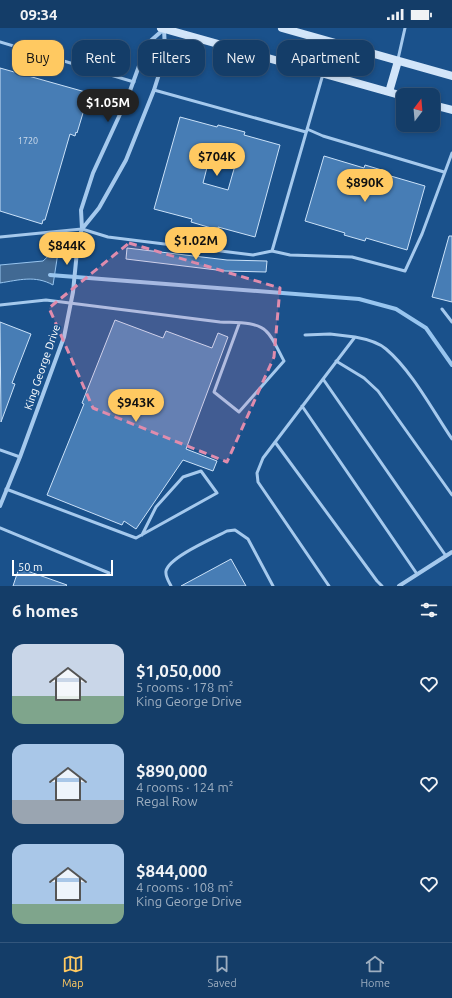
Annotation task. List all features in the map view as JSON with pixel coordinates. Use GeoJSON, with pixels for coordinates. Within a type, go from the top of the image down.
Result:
{"type":"FeatureCollection","features":[{"type":"Feature","properties":{"kind":"main road"},"geometry":{"type":"LineString","coordinates":[[163,28],[277,61]]}},
{"type":"Feature","properties":{"kind":"main road"},"geometry":{"type":"LineString","coordinates":[[282,28],[452,76]]}},
{"type":"Feature","properties":{"kind":"main road"},"geometry":{"type":"LineString","coordinates":[[390,92],[398,60]]}},
{"type":"Feature","properties":{"kind":"main road"},"geometry":{"type":"LineString","coordinates":[[330,76],[396,94]]}},
{"type":"Feature","properties":{"kind":"main road"},"geometry":{"type":"LineString","coordinates":[[440,107],[452,110]]}},
{"type":"Feature","properties":{"kind":"street","name":"King George Drive"},"geometry":{"type":"LineString","coordinates":[[82,229],[81,210],[93,173],[128,99],[148,44],[163,28]]}},
{"type":"Feature","properties":{"kind":"street","name":"King George Drive"},"geometry":{"type":"LineString","coordinates":[[0,506],[20,457],[64,337],[73,292],[78,241],[82,229],[99,208],[126,160],[154,90],[165,50],[163,28]]}},
{"type":"Feature","properties":{"kind":"street"},"geometry":{"type":"LineString","coordinates":[[399,586],[452,552]]}},
{"type":"Feature","properties":{"kind":"lane"},"geometry":{"type":"LineString","coordinates":[[398,60],[405,28]]}},
{"type":"Feature","properties":{"kind":"lane"},"geometry":{"type":"LineString","coordinates":[[0,42],[134,82]]}},
{"type":"Feature","properties":{"kind":"lane"},"geometry":{"type":"LineString","coordinates":[[272,251],[322,76]]}},
{"type":"Feature","properties":{"kind":"lane"},"geometry":{"type":"LineString","coordinates":[[154,90],[307,131],[444,172]]}},
{"type":"Feature","properties":{"kind":"lane"},"geometry":{"type":"LineString","coordinates":[[0,237],[82,229],[108,237],[253,255],[272,251],[290,255],[352,257],[405,271],[422,234],[452,153]]}},
{"type":"Feature","properties":{"kind":"lane"},"geometry":{"type":"LineString","coordinates":[[0,305],[46,300],[260,326],[267,331],[284,361],[239,412],[214,392],[239,324]]}},
{"type":"Feature","properties":{"kind":"lane"},"geometry":{"type":"LineString","coordinates":[[442,309],[452,322]]}},
{"type":"Feature","properties":{"kind":"lane"},"geometry":{"type":"LineString","coordinates":[[305,335],[330,334],[355,337],[369,340],[386,348],[411,376],[452,439]]}},
{"type":"Feature","properties":{"kind":"lane"},"geometry":{"type":"LineString","coordinates":[[329,586],[258,482],[257,473],[263,458],[355,337]]}},
{"type":"Feature","properties":{"kind":"lane"},"geometry":{"type":"LineString","coordinates":[[336,361],[364,378],[378,391],[452,495]]}},
{"type":"Feature","properties":{"kind":"lane"},"geometry":{"type":"LineString","coordinates":[[323,379],[446,556]]}},
{"type":"Feature","properties":{"kind":"lane"},"geometry":{"type":"LineString","coordinates":[[302,406],[417,574]]}},
{"type":"Feature","properties":{"kind":"lane"},"geometry":{"type":"LineString","coordinates":[[275,442],[382,586]]}},
{"type":"Feature","properties":{"kind":"lane"},"geometry":{"type":"LineString","coordinates":[[0,450],[20,457]]}},
{"type":"Feature","properties":{"kind":"lane"},"geometry":{"type":"LineString","coordinates":[[6,490],[136,538],[142,535],[217,493],[201,471],[183,477],[156,507],[142,535]]}},
{"type":"Feature","properties":{"kind":"lane"},"geometry":{"type":"LineString","coordinates":[[0,528],[109,573]]}},
{"type":"Feature","properties":{"kind":"lane"},"geometry":{"type":"LineString","coordinates":[[171,586],[165,572],[168,566],[183,553],[228,531],[235,530],[248,539],[273,586]]}},
{"type":"Feature","properties":{"kind":"highlighted area"},"geometry":{"type":"Polygon","coordinates":[[[129,243],[280,288],[274,357],[227,462],[93,408],[49,308],[129,243]]]}},
{"type":"Feature","properties":{"kind":"water"},"geometry":{"type":"Polygon","coordinates":[[[59,246],[53,285],[33,279],[0,283],[0,265],[43,261],[59,246]]]}},
{"type":"Feature","properties":{"kind":"building"},"geometry":{"type":"Polygon","coordinates":[[[0,68],[12,71],[12,76],[28,76],[89,93],[77,133],[76,132],[75,136],[70,134],[45,220],[43,220],[42,224],[0,211],[0,68]]]}},
{"type":"Feature","properties":{"kind":"building"},"geometry":{"type":"Polygon","coordinates":[[[180,117],[217,127],[218,125],[245,132],[244,135],[280,145],[255,237],[218,227],[218,230],[191,222],[192,219],[154,209],[180,117]],[[212,148],[203,183],[228,190],[238,155],[212,148]]]}},
{"type":"Feature","properties":{"kind":"building"},"geometry":{"type":"Polygon","coordinates":[[[324,156],[364,168],[365,165],[385,171],[384,174],[425,186],[407,250],[366,238],[365,241],[344,235],[345,233],[305,221],[324,156]]]}},
{"type":"Feature","properties":{"kind":"building"},"geometry":{"type":"Polygon","coordinates":[[[449,236],[452,236],[452,302],[432,297],[449,236]]]}},
{"type":"Feature","properties":{"kind":"building"},"geometry":{"type":"Polygon","coordinates":[[[127,248],[227,260],[267,261],[266,272],[225,271],[126,259],[127,248]]]}},
{"type":"Feature","properties":{"kind":"building"},"geometry":{"type":"Polygon","coordinates":[[[115,320],[163,338],[166,331],[212,348],[218,333],[228,337],[186,449],[217,461],[213,471],[183,460],[136,529],[124,521],[122,525],[47,495],[84,404],[82,403],[115,320]]]}},
{"type":"Feature","properties":{"kind":"building"},"geometry":{"type":"Polygon","coordinates":[[[0,322],[31,334],[12,383],[15,384],[1,422],[0,322]]]}},
{"type":"Feature","properties":{"kind":"building"},"geometry":{"type":"Polygon","coordinates":[[[231,559],[246,586],[181,586],[231,559]]]}},
{"type":"Feature","properties":{"kind":"building"},"geometry":{"type":"Polygon","coordinates":[[[19,568],[67,585],[13,586],[19,568]]]}},
{"type":"Feature","properties":{"kind":"waterway"},"geometry":{"type":"LineString","coordinates":[[50,275],[359,299],[396,309],[426,328],[452,365]]}}]}
